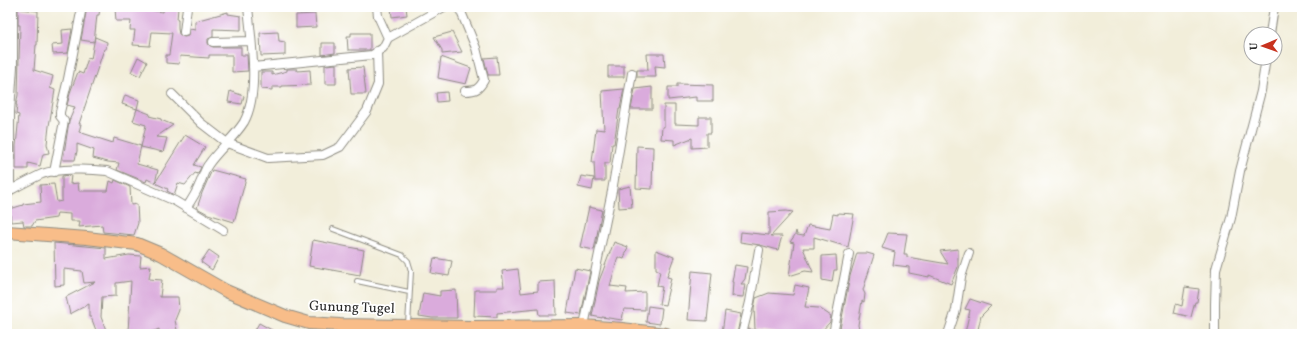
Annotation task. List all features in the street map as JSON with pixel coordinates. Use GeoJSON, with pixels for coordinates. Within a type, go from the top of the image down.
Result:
{"type":"FeatureCollection","features":[{"type":"Feature","properties":{"kind":"main road","name":"Gunung Tugel"},"geometry":{"type":"LineString","coordinates":[[7,232],[87,238],[137,244],[161,254],[226,291],[309,323],[552,330],[584,326],[666,334]]}},
{"type":"Feature","properties":{"kind":"street"},"geometry":{"type":"LineString","coordinates":[[8,194],[10,66],[13,7]]}},
{"type":"Feature","properties":{"kind":"street"},"geometry":{"type":"LineString","coordinates":[[54,172],[64,121],[60,116],[60,112],[82,7]]}},
{"type":"Feature","properties":{"kind":"street"},"geometry":{"type":"LineString","coordinates":[[184,32],[187,7]]}},
{"type":"Feature","properties":{"kind":"street"},"geometry":{"type":"LineString","coordinates":[[186,208],[192,200],[207,166],[238,130],[249,111],[253,67],[248,7]]}},
{"type":"Feature","properties":{"kind":"street"},"geometry":{"type":"LineString","coordinates":[[376,7],[378,16],[388,38]]}},
{"type":"Feature","properties":{"kind":"street"},"geometry":{"type":"LineString","coordinates":[[253,67],[372,55],[383,48],[388,38],[444,7]]}},
{"type":"Feature","properties":{"kind":"street"},"geometry":{"type":"LineString","coordinates":[[459,7],[476,48],[484,80],[480,87],[475,91],[465,91]]}},
{"type":"Feature","properties":{"kind":"street"},"geometry":{"type":"LineString","coordinates":[[1271,26],[1274,7]]}},
{"type":"Feature","properties":{"kind":"street"},"geometry":{"type":"LineString","coordinates":[[213,42],[251,42]]}},
{"type":"Feature","properties":{"kind":"street"},"geometry":{"type":"LineString","coordinates":[[172,94],[201,123],[227,143],[268,158],[323,155],[340,147],[367,112],[378,84],[377,52]]}},
{"type":"Feature","properties":{"kind":"street"},"geometry":{"type":"LineString","coordinates":[[1216,334],[1216,269],[1261,91],[1265,66]]}},
{"type":"Feature","properties":{"kind":"street"},"geometry":{"type":"LineString","coordinates":[[584,326],[612,191],[632,73]]}},
{"type":"Feature","properties":{"kind":"street"},"geometry":{"type":"LineString","coordinates":[[8,194],[32,178],[54,172],[107,171],[175,201],[223,230]]}},
{"type":"Feature","properties":{"kind":"street"},"geometry":{"type":"LineString","coordinates":[[742,334],[750,302],[759,250]]}},
{"type":"Feature","properties":{"kind":"street"},"geometry":{"type":"LineString","coordinates":[[948,334],[956,310],[961,277],[969,253]]}},
{"type":"Feature","properties":{"kind":"street"},"geometry":{"type":"LineString","coordinates":[[833,334],[850,254]]}},
{"type":"Feature","properties":{"kind":"lane"},"geometry":{"type":"LineString","coordinates":[[333,229],[402,255],[408,261],[411,272],[408,325]]}},
{"type":"Feature","properties":{"kind":"lane"},"geometry":{"type":"LineString","coordinates":[[357,281],[410,292]]}},
{"type":"Feature","properties":{"kind":"building"},"geometry":{"type":"Polygon","coordinates":[[[18,7],[21,7],[21,9],[38,11],[37,45],[34,70],[53,76],[50,88],[55,90],[47,144],[49,153],[43,154],[40,166],[28,163],[28,169],[16,169],[16,146],[19,115],[16,114],[20,25],[18,25],[18,7]]]}},
{"type":"Feature","properties":{"kind":"building"},"geometry":{"type":"Polygon","coordinates":[[[87,7],[100,7],[99,15],[97,15],[94,42],[81,40],[87,7]]]}},
{"type":"Feature","properties":{"kind":"building"},"geometry":{"type":"Polygon","coordinates":[[[126,7],[163,12],[164,7],[178,8],[177,20],[179,34],[184,37],[188,36],[190,29],[195,30],[195,21],[228,12],[228,14],[241,16],[241,30],[213,29],[213,37],[208,39],[208,43],[213,47],[241,47],[241,55],[247,55],[248,71],[232,72],[232,55],[209,55],[209,58],[180,56],[179,64],[166,63],[166,55],[169,55],[172,33],[152,32],[150,46],[133,45],[135,30],[130,30],[131,21],[116,21],[115,8],[126,7]]]}},
{"type":"Feature","properties":{"kind":"building"},"geometry":{"type":"Polygon","coordinates":[[[391,7],[406,7],[407,15],[392,17],[391,7]]]}},
{"type":"Feature","properties":{"kind":"building"},"geometry":{"type":"Polygon","coordinates":[[[315,14],[316,27],[296,28],[296,15],[315,14]]]}},
{"type":"Feature","properties":{"kind":"building"},"geometry":{"type":"Polygon","coordinates":[[[72,29],[68,53],[53,54],[52,45],[63,44],[62,30],[72,29]]]}},
{"type":"Feature","properties":{"kind":"building"},"geometry":{"type":"Polygon","coordinates":[[[278,32],[279,41],[285,42],[285,55],[261,56],[260,33],[278,32]]]}},
{"type":"Feature","properties":{"kind":"building"},"geometry":{"type":"Polygon","coordinates":[[[452,32],[462,52],[442,54],[442,50],[434,37],[452,32]]]}},
{"type":"Feature","properties":{"kind":"building"},"geometry":{"type":"Polygon","coordinates":[[[351,33],[370,33],[370,50],[348,50],[347,36],[351,36],[351,33]]]}},
{"type":"Feature","properties":{"kind":"building"},"geometry":{"type":"Polygon","coordinates":[[[95,37],[107,42],[106,49],[104,49],[79,124],[81,124],[79,132],[113,143],[114,138],[141,146],[137,164],[158,170],[155,183],[147,179],[146,182],[117,170],[119,163],[93,158],[94,150],[77,144],[75,160],[63,160],[69,121],[75,107],[67,105],[78,72],[83,74],[88,58],[91,59],[95,37]]]}},
{"type":"Feature","properties":{"kind":"building"},"geometry":{"type":"Polygon","coordinates":[[[322,43],[335,43],[335,53],[322,55],[322,43]]]}},
{"type":"Feature","properties":{"kind":"building"},"geometry":{"type":"Polygon","coordinates":[[[647,54],[664,54],[665,67],[655,66],[656,77],[637,77],[637,70],[648,70],[647,54]]]}},
{"type":"Feature","properties":{"kind":"building"},"geometry":{"type":"Polygon","coordinates":[[[138,57],[147,62],[140,76],[131,72],[138,57]]]}},
{"type":"Feature","properties":{"kind":"building"},"geometry":{"type":"Polygon","coordinates":[[[441,57],[471,68],[466,84],[438,78],[441,57]]]}},
{"type":"Feature","properties":{"kind":"building"},"geometry":{"type":"Polygon","coordinates":[[[497,57],[499,75],[488,75],[484,58],[497,57]]]}},
{"type":"Feature","properties":{"kind":"building"},"geometry":{"type":"Polygon","coordinates":[[[336,64],[336,84],[325,84],[325,65],[336,64]]]}},
{"type":"Feature","properties":{"kind":"building"},"geometry":{"type":"Polygon","coordinates":[[[608,66],[624,66],[624,77],[608,77],[608,66]]]}},
{"type":"Feature","properties":{"kind":"building"},"geometry":{"type":"Polygon","coordinates":[[[363,67],[366,94],[351,94],[349,68],[363,67]]]}},
{"type":"Feature","properties":{"kind":"building"},"geometry":{"type":"Polygon","coordinates":[[[287,69],[297,69],[297,71],[310,70],[311,85],[272,87],[272,90],[261,89],[261,72],[272,72],[272,75],[287,71],[287,69]]]}},
{"type":"Feature","properties":{"kind":"building"},"geometry":{"type":"Polygon","coordinates":[[[677,84],[713,85],[713,101],[696,101],[696,97],[668,100],[668,87],[677,87],[677,84]]]}},
{"type":"Feature","properties":{"kind":"building"},"geometry":{"type":"Polygon","coordinates":[[[652,87],[652,109],[631,109],[635,89],[652,87]]]}},
{"type":"Feature","properties":{"kind":"building"},"geometry":{"type":"Polygon","coordinates":[[[624,89],[619,109],[614,144],[612,144],[610,163],[605,163],[605,181],[595,181],[594,162],[592,162],[596,129],[604,130],[602,91],[624,89]]]}},
{"type":"Feature","properties":{"kind":"building"},"geometry":{"type":"Polygon","coordinates":[[[230,91],[244,96],[242,104],[228,102],[230,91]]]}},
{"type":"Feature","properties":{"kind":"building"},"geometry":{"type":"Polygon","coordinates":[[[447,92],[448,101],[437,102],[436,93],[447,92]]]}},
{"type":"Feature","properties":{"kind":"building"},"geometry":{"type":"Polygon","coordinates":[[[125,95],[139,100],[137,109],[122,104],[125,95]]]}},
{"type":"Feature","properties":{"kind":"building"},"geometry":{"type":"Polygon","coordinates":[[[664,105],[675,105],[675,124],[699,125],[699,117],[711,117],[711,133],[707,133],[707,147],[692,148],[692,138],[674,145],[674,140],[661,139],[662,127],[664,127],[664,105]]]}},
{"type":"Feature","properties":{"kind":"building"},"geometry":{"type":"Polygon","coordinates":[[[137,109],[150,114],[149,116],[161,119],[173,125],[156,137],[167,138],[163,152],[141,147],[146,125],[133,121],[137,109]]]}},
{"type":"Feature","properties":{"kind":"building"},"geometry":{"type":"Polygon","coordinates":[[[185,135],[205,147],[194,165],[201,167],[198,174],[195,173],[185,185],[178,183],[174,195],[167,191],[168,189],[155,183],[185,135]]]}},
{"type":"Feature","properties":{"kind":"building"},"geometry":{"type":"Polygon","coordinates":[[[637,146],[653,147],[652,189],[636,188],[637,146]]]}},
{"type":"Feature","properties":{"kind":"building"},"geometry":{"type":"Polygon","coordinates":[[[212,170],[246,179],[234,222],[208,214],[197,208],[212,170]]]}},
{"type":"Feature","properties":{"kind":"building"},"geometry":{"type":"Polygon","coordinates":[[[71,175],[70,184],[78,183],[79,191],[108,191],[110,181],[114,183],[115,180],[130,187],[131,205],[137,204],[138,223],[134,235],[103,232],[102,225],[79,227],[80,221],[70,221],[70,214],[57,213],[56,218],[35,221],[32,226],[24,226],[23,221],[11,222],[10,209],[23,204],[41,202],[40,185],[54,184],[57,202],[62,201],[62,176],[71,175]]]}},
{"type":"Feature","properties":{"kind":"building"},"geometry":{"type":"Polygon","coordinates":[[[581,176],[594,178],[592,190],[578,187],[581,176]]]}},
{"type":"Feature","properties":{"kind":"building"},"geometry":{"type":"Polygon","coordinates":[[[630,186],[632,207],[619,208],[618,189],[630,186]]]}},
{"type":"Feature","properties":{"kind":"building"},"geometry":{"type":"Polygon","coordinates":[[[589,207],[602,210],[594,250],[580,247],[589,207]]]}},
{"type":"Feature","properties":{"kind":"building"},"geometry":{"type":"Polygon","coordinates":[[[769,212],[793,212],[771,236],[782,236],[778,250],[740,242],[741,232],[769,235],[769,212]]]}},
{"type":"Feature","properties":{"kind":"building"},"geometry":{"type":"Polygon","coordinates":[[[838,213],[854,214],[848,247],[814,237],[814,248],[803,248],[813,272],[805,271],[789,276],[794,243],[790,242],[796,231],[797,235],[804,236],[808,225],[830,229],[833,214],[838,215],[838,213]]]}},
{"type":"Feature","properties":{"kind":"building"},"geometry":{"type":"Polygon","coordinates":[[[888,233],[907,234],[904,254],[907,254],[907,257],[948,264],[940,251],[958,249],[958,267],[951,284],[929,275],[929,277],[909,273],[909,267],[893,265],[895,252],[882,248],[888,233]]]}},
{"type":"Feature","properties":{"kind":"building"},"geometry":{"type":"Polygon","coordinates":[[[313,240],[364,250],[360,275],[309,266],[313,240]]]}},
{"type":"Feature","properties":{"kind":"building"},"geometry":{"type":"Polygon","coordinates":[[[614,242],[628,247],[624,259],[618,257],[610,286],[627,288],[626,293],[645,292],[645,310],[624,309],[622,320],[592,316],[599,281],[614,242]]]}},
{"type":"Feature","properties":{"kind":"building"},"geometry":{"type":"Polygon","coordinates":[[[54,243],[106,248],[106,259],[129,255],[141,256],[140,267],[151,266],[149,279],[162,280],[160,297],[178,297],[179,310],[175,320],[177,330],[159,333],[159,329],[147,334],[135,334],[128,332],[131,281],[116,283],[116,296],[102,297],[101,317],[106,330],[97,333],[91,317],[89,317],[89,304],[70,314],[66,297],[95,282],[84,283],[82,271],[64,269],[64,285],[55,286],[54,243]]]}},
{"type":"Feature","properties":{"kind":"building"},"geometry":{"type":"Polygon","coordinates":[[[209,250],[219,257],[212,270],[201,262],[209,250]]]}},
{"type":"Feature","properties":{"kind":"building"},"geometry":{"type":"Polygon","coordinates":[[[656,250],[674,257],[667,277],[671,278],[665,305],[659,304],[662,287],[657,286],[660,271],[656,269],[656,250]]]}},
{"type":"Feature","properties":{"kind":"building"},"geometry":{"type":"Polygon","coordinates":[[[857,253],[874,255],[863,290],[865,294],[864,302],[862,301],[858,325],[860,334],[839,334],[850,276],[857,253]]]}},
{"type":"Feature","properties":{"kind":"building"},"geometry":{"type":"Polygon","coordinates":[[[836,255],[837,270],[834,270],[832,282],[822,280],[822,256],[836,255]]]}},
{"type":"Feature","properties":{"kind":"building"},"geometry":{"type":"Polygon","coordinates":[[[434,258],[452,261],[449,276],[431,273],[434,258]]]}},
{"type":"Feature","properties":{"kind":"building"},"geometry":{"type":"Polygon","coordinates":[[[735,265],[747,267],[745,279],[741,284],[745,284],[743,297],[732,297],[732,282],[735,265]]]}},
{"type":"Feature","properties":{"kind":"building"},"geometry":{"type":"Polygon","coordinates":[[[575,268],[590,271],[581,315],[567,313],[575,268]]]}},
{"type":"Feature","properties":{"kind":"building"},"geometry":{"type":"Polygon","coordinates":[[[518,269],[521,293],[538,291],[538,282],[555,281],[556,315],[539,315],[538,309],[497,313],[497,317],[474,316],[475,290],[497,290],[497,287],[504,287],[502,271],[518,269]]]}},
{"type":"Feature","properties":{"kind":"building"},"geometry":{"type":"Polygon","coordinates":[[[692,271],[712,273],[707,321],[688,320],[692,271]]]}},
{"type":"Feature","properties":{"kind":"building"},"geometry":{"type":"Polygon","coordinates":[[[795,285],[809,288],[805,307],[819,308],[831,316],[830,322],[819,334],[782,334],[755,330],[754,308],[756,298],[769,293],[793,295],[795,285]]]}},
{"type":"Feature","properties":{"kind":"building"},"geometry":{"type":"Polygon","coordinates":[[[1185,287],[1199,289],[1197,302],[1195,302],[1191,317],[1174,313],[1176,304],[1182,306],[1185,287]]]}},
{"type":"Feature","properties":{"kind":"building"},"geometry":{"type":"Polygon","coordinates":[[[456,290],[457,318],[432,318],[419,316],[423,293],[440,296],[440,291],[456,290]]]}},
{"type":"Feature","properties":{"kind":"building"},"geometry":{"type":"Polygon","coordinates":[[[970,299],[991,306],[981,316],[977,334],[965,333],[970,310],[965,309],[970,299]]]}},
{"type":"Feature","properties":{"kind":"building"},"geometry":{"type":"Polygon","coordinates":[[[648,306],[662,308],[660,324],[646,322],[648,306]]]}},
{"type":"Feature","properties":{"kind":"building"},"geometry":{"type":"Polygon","coordinates":[[[725,311],[741,314],[737,334],[722,333],[725,311]]]}},
{"type":"Feature","properties":{"kind":"building"},"geometry":{"type":"Polygon","coordinates":[[[259,323],[279,334],[253,334],[259,323]]]}},
{"type":"Feature","properties":{"kind":"building"},"geometry":{"type":"Polygon","coordinates":[[[749,328],[759,334],[748,334],[749,328]]]}}]}
